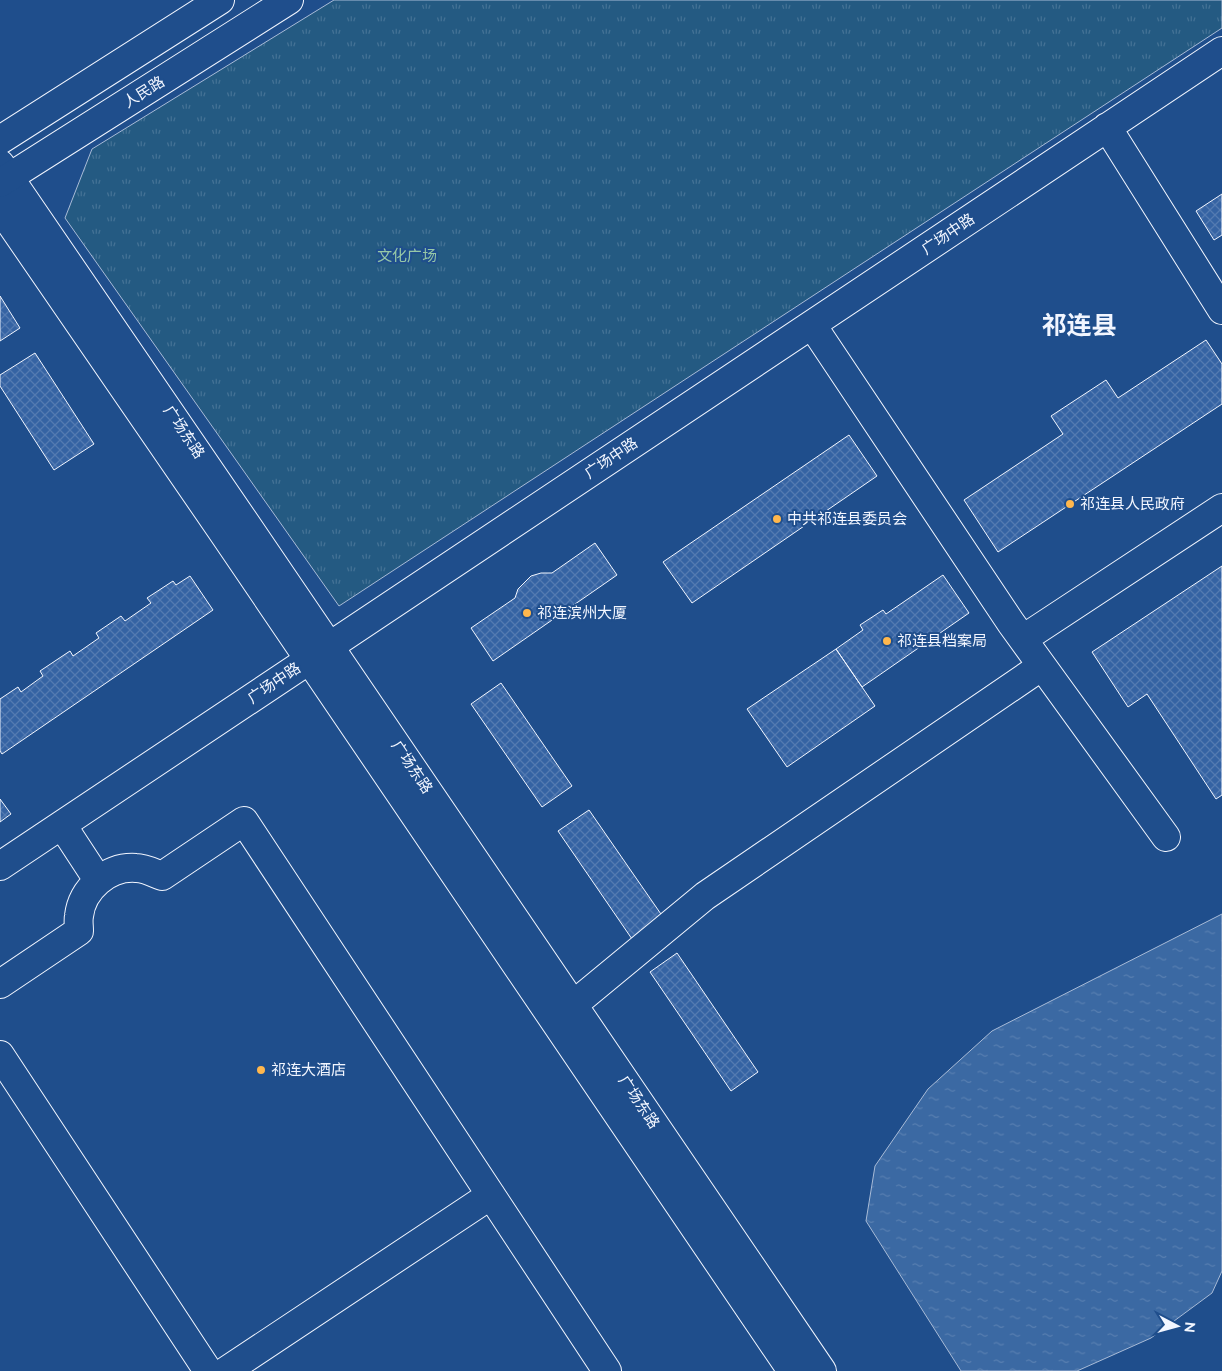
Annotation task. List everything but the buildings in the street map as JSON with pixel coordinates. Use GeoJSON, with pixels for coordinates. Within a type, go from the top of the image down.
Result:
{"type":"FeatureCollection","features":[{"type":"Feature","properties":{"kind":"street"},"geometry":{"type":"LineString","coordinates":[[0,140],[220,0]]}},
{"type":"Feature","properties":{"kind":"street","name":"人民路"},"geometry":{"type":"LineString","coordinates":[[3,175],[289,0]]}},
{"type":"Feature","properties":{"kind":"street","name":"广场中路"},"geometry":{"type":"LineString","coordinates":[[0,866],[1222,51]]}},
{"type":"Feature","properties":{"kind":"street"},"geometry":{"type":"LineString","coordinates":[[1107,127],[1222,310]]}},
{"type":"Feature","properties":{"kind":"street","name":"广场东路"},"geometry":{"type":"LineString","coordinates":[[3,175],[792,1371]]}},
{"type":"Feature","properties":{"kind":"street","name":"广场东路"},"geometry":{"type":"LineString","coordinates":[[0,208],[573,1005],[822,1371]]}},
{"type":"Feature","properties":{"kind":"street"},"geometry":{"type":"LineString","coordinates":[[812,324],[1023,639],[1166,837]]}},
{"type":"Feature","properties":{"kind":"street"},"geometry":{"type":"LineString","coordinates":[[1023,639],[1222,508]]}},
{"type":"Feature","properties":{"kind":"street"},"geometry":{"type":"LineString","coordinates":[[573,1005],[705,896],[1042,666]]}},
{"type":"Feature","properties":{"kind":"street"},"geometry":{"type":"LineString","coordinates":[[0,984],[79,931],[78,917],[82,903],[88,891],[98,880],[109,873],[123,868],[136,868],[162,876],[244,822],[607,1371]]}},
{"type":"Feature","properties":{"kind":"street"},"geometry":{"type":"LineString","coordinates":[[62,825],[98,880]]}},
{"type":"Feature","properties":{"kind":"street"},"geometry":{"type":"LineString","coordinates":[[0,1055],[208,1371]]}},
{"type":"Feature","properties":{"kind":"street"},"geometry":{"type":"LineString","coordinates":[[243,1366],[491,1195]]}},
{"type":"Feature","properties":{"kind":"green space","name":"文化广场"},"geometry":{"type":"Polygon","coordinates":[[[334,0],[1222,0],[1222,28],[339,606],[65,218],[92,149],[334,0]]]}},
{"type":"Feature","properties":{"kind":"water"},"geometry":{"type":"Polygon","coordinates":[[[1222,914],[1222,1271],[1212,1293],[1151,1338],[1077,1371],[961,1371],[866,1221],[875,1166],[928,1089],[992,1031],[1222,914]]]}},
{"type":"Feature","properties":{"kind":"place","name":"祁连县人民政府"},"geometry":{"type":"Point","coordinates":[1070,504]}},
{"type":"Feature","properties":{"kind":"place","name":"中共祁连县委员会"},"geometry":{"type":"Point","coordinates":[777,519]}},
{"type":"Feature","properties":{"kind":"place","name":"祁连滨州大厦"},"geometry":{"type":"Point","coordinates":[527,613]}},
{"type":"Feature","properties":{"kind":"place","name":"祁连县档案局"},"geometry":{"type":"Point","coordinates":[887,641]}},
{"type":"Feature","properties":{"kind":"place","name":"祁连大酒店"},"geometry":{"type":"Point","coordinates":[261,1070]}},
{"type":"Feature","properties":{"kind":"district","name":"祁连县"},"geometry":{"type":"Point","coordinates":[1079,325]}}]}
